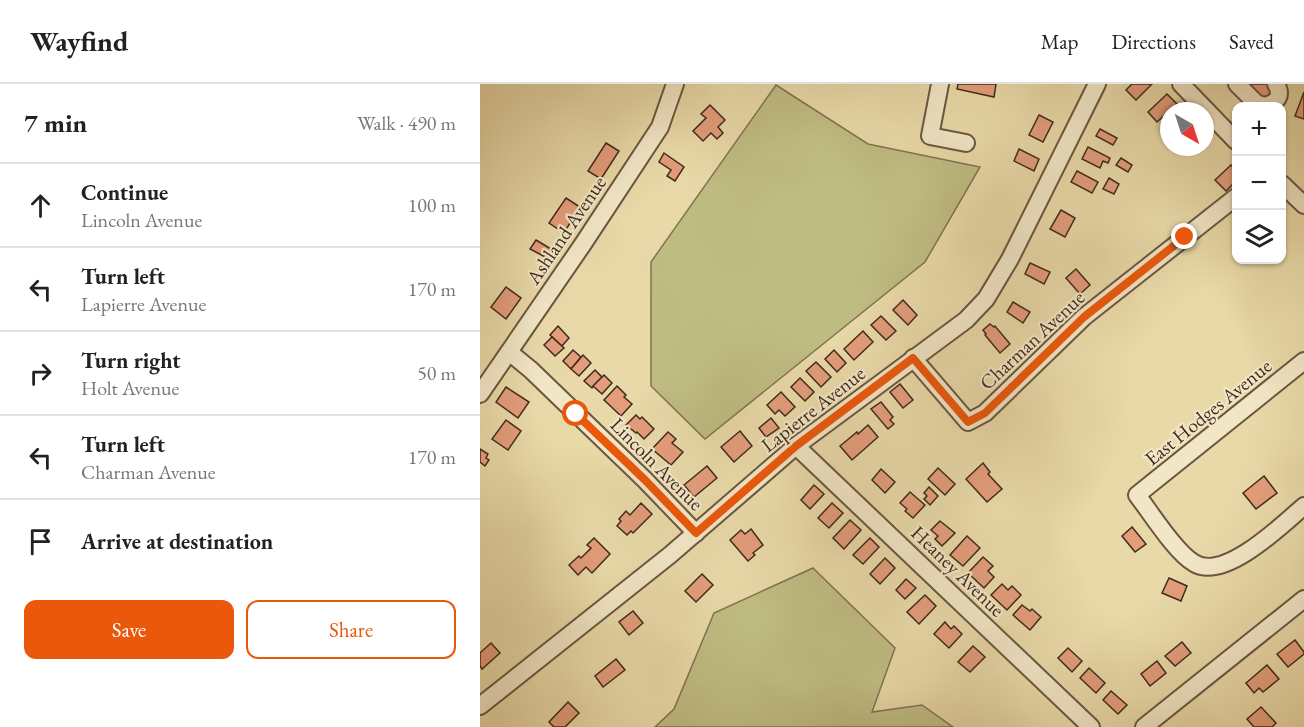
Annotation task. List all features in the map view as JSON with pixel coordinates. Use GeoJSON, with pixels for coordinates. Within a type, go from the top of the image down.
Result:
{"type":"FeatureCollection","features":[{"type":"Feature","properties":{"kind":"street","name":"Ashland Avenue"},"geometry":{"type":"LineString","coordinates":[[480,394],[660,127],[675,84]]}},
{"type":"Feature","properties":{"kind":"street"},"geometry":{"type":"LineString","coordinates":[[940,84],[930,136],[966,143]]}},
{"type":"Feature","properties":{"kind":"street","name":"Lapierre Avenue"},"geometry":{"type":"LineString","coordinates":[[480,706],[696,533],[796,446],[966,320],[986,299],[1015,249],[1096,84]]}},
{"type":"Feature","properties":{"kind":"street"},"geometry":{"type":"LineString","coordinates":[[1181,84],[1232,132]]}},
{"type":"Feature","properties":{"kind":"street"},"geometry":{"type":"LineString","coordinates":[[1230,84],[1245,102]]}},
{"type":"Feature","properties":{"kind":"street"},"geometry":{"type":"LineString","coordinates":[[1237,84],[1255,102]]}},
{"type":"Feature","properties":{"kind":"street"},"geometry":{"type":"LineString","coordinates":[[1273,102],[1279,96],[1280,91],[1276,84]]}},
{"type":"Feature","properties":{"kind":"street"},"geometry":{"type":"LineString","coordinates":[[1283,102],[1287,91],[1284,84]]}},
{"type":"Feature","properties":{"kind":"street"},"geometry":{"type":"LineString","coordinates":[[1286,188],[1303,203]]}},
{"type":"Feature","properties":{"kind":"street","name":"Charman Avenue"},"geometry":{"type":"LineString","coordinates":[[913,358],[968,422],[985,413],[1084,317],[1232,200]]}},
{"type":"Feature","properties":{"kind":"street","name":"Lincoln Avenue"},"geometry":{"type":"LineString","coordinates":[[509,352],[531,370],[645,480],[696,533]]}},
{"type":"Feature","properties":{"kind":"street","name":"East Hodges Avenue"},"geometry":{"type":"LineString","coordinates":[[1304,361],[1137,495],[1178,549],[1193,563],[1205,568],[1220,566],[1237,558],[1271,535],[1304,506]]}},
{"type":"Feature","properties":{"kind":"street","name":"Heaney Avenue"},"geometry":{"type":"LineString","coordinates":[[796,446],[1091,727]]}},
{"type":"Feature","properties":{"kind":"street"},"geometry":{"type":"LineString","coordinates":[[1144,727],[1304,598]]}},
{"type":"Feature","properties":{"kind":"shaded area"},"geometry":{"type":"Polygon","coordinates":[[[776,85],[868,144],[980,167],[925,262],[705,439],[651,386],[651,262],[776,85]]]}},
{"type":"Feature","properties":{"kind":"shaded area"},"geometry":{"type":"Polygon","coordinates":[[[813,568],[895,648],[872,712],[922,705],[953,727],[655,727],[674,709],[714,613],[813,568]]]}},
{"type":"Feature","properties":{"kind":"building"},"geometry":{"type":"Polygon","coordinates":[[[958,84],[996,84],[994,97],[957,89],[958,84]]]}},
{"type":"Feature","properties":{"kind":"building"},"geometry":{"type":"Polygon","coordinates":[[[1132,84],[1152,84],[1136,100],[1126,90],[1132,84]]]}},
{"type":"Feature","properties":{"kind":"building"},"geometry":{"type":"Polygon","coordinates":[[[1248,84],[1273,84],[1278,93],[1268,102],[1264,102],[1248,84]]]}},
{"type":"Feature","properties":{"kind":"building"},"geometry":{"type":"Polygon","coordinates":[[[1304,92],[1304,119],[1295,116],[1304,92]]]}},
{"type":"Feature","properties":{"kind":"building"},"geometry":{"type":"Polygon","coordinates":[[[1167,94],[1175,102],[1160,102],[1160,119],[1157,122],[1148,112],[1167,94]]]}},
{"type":"Feature","properties":{"kind":"building"},"geometry":{"type":"Polygon","coordinates":[[[710,105],[725,120],[718,127],[723,133],[717,139],[711,133],[703,141],[693,131],[706,118],[701,114],[710,105]]]}},
{"type":"Feature","properties":{"kind":"building"},"geometry":{"type":"Polygon","coordinates":[[[1039,115],[1053,122],[1043,142],[1029,135],[1039,115]]]}},
{"type":"Feature","properties":{"kind":"building"},"geometry":{"type":"Polygon","coordinates":[[[1100,129],[1117,138],[1113,145],[1096,136],[1100,129]]]}},
{"type":"Feature","properties":{"kind":"building"},"geometry":{"type":"Polygon","coordinates":[[[606,143],[619,151],[601,179],[588,171],[606,143]]]}},
{"type":"Feature","properties":{"kind":"building"},"geometry":{"type":"Polygon","coordinates":[[[1088,147],[1110,158],[1108,163],[1103,161],[1100,168],[1082,159],[1088,147]]]}},
{"type":"Feature","properties":{"kind":"building"},"geometry":{"type":"Polygon","coordinates":[[[1019,149],[1039,159],[1034,171],[1014,161],[1019,149]]]}},
{"type":"Feature","properties":{"kind":"building"},"geometry":{"type":"Polygon","coordinates":[[[664,153],[684,167],[675,181],[667,176],[671,170],[659,162],[664,153]]]}},
{"type":"Feature","properties":{"kind":"building"},"geometry":{"type":"Polygon","coordinates":[[[1121,158],[1132,165],[1128,172],[1116,165],[1121,158]]]}},
{"type":"Feature","properties":{"kind":"building"},"geometry":{"type":"Polygon","coordinates":[[[1232,166],[1232,185],[1226,191],[1215,180],[1232,166]]]}},
{"type":"Feature","properties":{"kind":"building"},"geometry":{"type":"Polygon","coordinates":[[[1077,171],[1098,182],[1092,193],[1071,182],[1077,171]]]}},
{"type":"Feature","properties":{"kind":"building"},"geometry":{"type":"Polygon","coordinates":[[[1109,178],[1119,184],[1114,194],[1103,189],[1109,178]]]}},
{"type":"Feature","properties":{"kind":"building"},"geometry":{"type":"Polygon","coordinates":[[[566,198],[583,209],[564,233],[549,223],[566,198]]]}},
{"type":"Feature","properties":{"kind":"building"},"geometry":{"type":"Polygon","coordinates":[[[1061,210],[1075,218],[1065,237],[1050,229],[1061,210]]]}},
{"type":"Feature","properties":{"kind":"building"},"geometry":{"type":"Polygon","coordinates":[[[536,240],[556,252],[551,260],[530,249],[536,240]]]}},
{"type":"Feature","properties":{"kind":"building"},"geometry":{"type":"Polygon","coordinates":[[[1030,263],[1050,272],[1044,284],[1025,274],[1030,263]]]}},
{"type":"Feature","properties":{"kind":"building"},"geometry":{"type":"Polygon","coordinates":[[[1076,269],[1090,285],[1080,294],[1066,278],[1076,269]]]}},
{"type":"Feature","properties":{"kind":"building"},"geometry":{"type":"Polygon","coordinates":[[[506,287],[521,298],[506,319],[491,307],[506,287]]]}},
{"type":"Feature","properties":{"kind":"building"},"geometry":{"type":"Polygon","coordinates":[[[903,300],[917,315],[908,325],[893,310],[903,300]]]}},
{"type":"Feature","properties":{"kind":"building"},"geometry":{"type":"Polygon","coordinates":[[[1013,302],[1030,312],[1023,323],[1007,312],[1013,302]]]}},
{"type":"Feature","properties":{"kind":"building"},"geometry":{"type":"Polygon","coordinates":[[[881,316],[896,331],[886,340],[871,325],[881,316]]]}},
{"type":"Feature","properties":{"kind":"building"},"geometry":{"type":"Polygon","coordinates":[[[990,324],[995,326],[1010,344],[1000,353],[983,330],[990,324]]]}},
{"type":"Feature","properties":{"kind":"building"},"geometry":{"type":"Polygon","coordinates":[[[558,326],[569,338],[562,346],[550,335],[558,326]]]}},
{"type":"Feature","properties":{"kind":"building"},"geometry":{"type":"Polygon","coordinates":[[[863,331],[873,342],[854,360],[844,349],[863,331]]]}},
{"type":"Feature","properties":{"kind":"building"},"geometry":{"type":"Polygon","coordinates":[[[552,337],[564,348],[555,356],[544,345],[552,337]]]}},
{"type":"Feature","properties":{"kind":"building"},"geometry":{"type":"Polygon","coordinates":[[[573,350],[581,357],[571,369],[563,361],[573,350]]]}},
{"type":"Feature","properties":{"kind":"building"},"geometry":{"type":"Polygon","coordinates":[[[834,350],[846,363],[837,372],[825,359],[834,350]]]}},
{"type":"Feature","properties":{"kind":"building"},"geometry":{"type":"Polygon","coordinates":[[[583,355],[591,363],[579,376],[571,369],[583,355]]]}},
{"type":"Feature","properties":{"kind":"building"},"geometry":{"type":"Polygon","coordinates":[[[816,362],[831,377],[821,387],[806,371],[816,362]]]}},
{"type":"Feature","properties":{"kind":"building"},"geometry":{"type":"Polygon","coordinates":[[[595,370],[602,377],[592,388],[584,381],[595,370]]]}},
{"type":"Feature","properties":{"kind":"building"},"geometry":{"type":"Polygon","coordinates":[[[604,375],[612,383],[602,394],[593,386],[604,375]]]}},
{"type":"Feature","properties":{"kind":"building"},"geometry":{"type":"Polygon","coordinates":[[[800,378],[814,392],[805,401],[791,387],[800,378]]]}},
{"type":"Feature","properties":{"kind":"building"},"geometry":{"type":"Polygon","coordinates":[[[900,384],[913,400],[903,408],[890,392],[900,384]]]}},
{"type":"Feature","properties":{"kind":"building"},"geometry":{"type":"Polygon","coordinates":[[[617,386],[632,404],[621,416],[604,400],[617,386]]]}},
{"type":"Feature","properties":{"kind":"building"},"geometry":{"type":"Polygon","coordinates":[[[506,387],[529,402],[518,418],[496,402],[506,387]]]}},
{"type":"Feature","properties":{"kind":"building"},"geometry":{"type":"Polygon","coordinates":[[[781,392],[795,407],[785,416],[779,410],[775,414],[767,405],[781,392]]]}},
{"type":"Feature","properties":{"kind":"building"},"geometry":{"type":"Polygon","coordinates":[[[881,402],[893,417],[890,420],[894,424],[888,429],[871,409],[881,402]]]}},
{"type":"Feature","properties":{"kind":"building"},"geometry":{"type":"Polygon","coordinates":[[[636,415],[640,419],[642,417],[654,429],[644,439],[626,425],[636,415]]]}},
{"type":"Feature","properties":{"kind":"building"},"geometry":{"type":"Polygon","coordinates":[[[771,418],[779,428],[766,437],[759,428],[771,418]]]}},
{"type":"Feature","properties":{"kind":"building"},"geometry":{"type":"Polygon","coordinates":[[[506,420],[521,431],[508,450],[492,439],[506,420]]]}},
{"type":"Feature","properties":{"kind":"building"},"geometry":{"type":"Polygon","coordinates":[[[868,425],[878,437],[852,460],[840,446],[868,425]]]}},
{"type":"Feature","properties":{"kind":"building"},"geometry":{"type":"Polygon","coordinates":[[[740,431],[752,446],[734,462],[721,447],[740,431]]]}},
{"type":"Feature","properties":{"kind":"building"},"geometry":{"type":"Polygon","coordinates":[[[668,432],[676,439],[672,443],[683,452],[671,465],[652,449],[668,432]]]}},
{"type":"Feature","properties":{"kind":"building"},"geometry":{"type":"Polygon","coordinates":[[[480,449],[488,454],[486,458],[489,460],[485,466],[480,462],[480,449]]]}},
{"type":"Feature","properties":{"kind":"building"},"geometry":{"type":"Polygon","coordinates":[[[983,463],[990,472],[988,474],[1002,489],[987,502],[966,479],[983,463]]]}},
{"type":"Feature","properties":{"kind":"building"},"geometry":{"type":"Polygon","coordinates":[[[707,466],[717,478],[694,497],[684,485],[707,466]]]}},
{"type":"Feature","properties":{"kind":"building"},"geometry":{"type":"Polygon","coordinates":[[[938,468],[955,484],[945,495],[928,479],[938,468]]]}},
{"type":"Feature","properties":{"kind":"building"},"geometry":{"type":"Polygon","coordinates":[[[881,469],[895,482],[885,493],[872,480],[881,469]]]}},
{"type":"Feature","properties":{"kind":"building"},"geometry":{"type":"Polygon","coordinates":[[[1264,476],[1277,493],[1256,509],[1243,493],[1264,476]]]}},
{"type":"Feature","properties":{"kind":"building"},"geometry":{"type":"Polygon","coordinates":[[[814,485],[824,494],[810,509],[801,500],[814,485]]]}},
{"type":"Feature","properties":{"kind":"building"},"geometry":{"type":"Polygon","coordinates":[[[929,487],[938,496],[930,505],[924,499],[927,496],[924,493],[929,487]]]}},
{"type":"Feature","properties":{"kind":"building"},"geometry":{"type":"Polygon","coordinates":[[[910,492],[925,505],[913,518],[900,503],[910,492]]]}},
{"type":"Feature","properties":{"kind":"building"},"geometry":{"type":"Polygon","coordinates":[[[641,503],[652,514],[633,533],[631,531],[627,535],[617,526],[621,521],[619,519],[626,511],[630,515],[641,503]]]}},
{"type":"Feature","properties":{"kind":"building"},"geometry":{"type":"Polygon","coordinates":[[[832,503],[843,513],[829,528],[818,518],[832,503]]]}},
{"type":"Feature","properties":{"kind":"building"},"geometry":{"type":"Polygon","coordinates":[[[850,520],[861,530],[844,549],[833,538],[850,520]]]}},
{"type":"Feature","properties":{"kind":"building"},"geometry":{"type":"Polygon","coordinates":[[[940,521],[955,533],[942,546],[935,539],[938,536],[931,530],[940,521]]]}},
{"type":"Feature","properties":{"kind":"building"},"geometry":{"type":"Polygon","coordinates":[[[1132,527],[1146,544],[1135,552],[1122,536],[1132,527]]]}},
{"type":"Feature","properties":{"kind":"building"},"geometry":{"type":"Polygon","coordinates":[[[751,529],[763,545],[753,553],[755,555],[748,561],[730,540],[741,530],[745,534],[751,529]]]}},
{"type":"Feature","properties":{"kind":"building"},"geometry":{"type":"Polygon","coordinates":[[[967,536],[980,548],[963,566],[950,555],[967,536]]]}},
{"type":"Feature","properties":{"kind":"building"},"geometry":{"type":"Polygon","coordinates":[[[594,538],[610,554],[592,573],[586,567],[578,575],[569,565],[591,548],[587,545],[594,538]]]}},
{"type":"Feature","properties":{"kind":"building"},"geometry":{"type":"Polygon","coordinates":[[[870,538],[879,547],[863,564],[853,555],[870,538]]]}},
{"type":"Feature","properties":{"kind":"building"},"geometry":{"type":"Polygon","coordinates":[[[983,557],[993,566],[988,571],[994,577],[984,588],[968,573],[983,557]]]}},
{"type":"Feature","properties":{"kind":"building"},"geometry":{"type":"Polygon","coordinates":[[[885,558],[895,568],[880,584],[870,574],[885,558]]]}},
{"type":"Feature","properties":{"kind":"building"},"geometry":{"type":"Polygon","coordinates":[[[702,574],[713,585],[696,602],[685,591],[702,574]]]}},
{"type":"Feature","properties":{"kind":"building"},"geometry":{"type":"Polygon","coordinates":[[[1169,578],[1187,586],[1181,601],[1162,593],[1169,578]]]}},
{"type":"Feature","properties":{"kind":"building"},"geometry":{"type":"Polygon","coordinates":[[[906,579],[916,588],[905,599],[896,590],[906,579]]]}},
{"type":"Feature","properties":{"kind":"building"},"geometry":{"type":"Polygon","coordinates":[[[1002,584],[1008,590],[1012,586],[1021,595],[1007,610],[991,595],[1002,584]]]}},
{"type":"Feature","properties":{"kind":"building"},"geometry":{"type":"Polygon","coordinates":[[[925,595],[936,606],[919,624],[907,612],[925,595]]]}},
{"type":"Feature","properties":{"kind":"building"},"geometry":{"type":"Polygon","coordinates":[[[1022,605],[1030,611],[1032,609],[1041,617],[1030,630],[1013,615],[1022,605]]]}},
{"type":"Feature","properties":{"kind":"building"},"geometry":{"type":"Polygon","coordinates":[[[633,611],[643,623],[629,635],[619,622],[633,611]]]}},
{"type":"Feature","properties":{"kind":"building"},"geometry":{"type":"Polygon","coordinates":[[[945,622],[951,629],[954,626],[962,634],[949,648],[934,634],[945,622]]]}},
{"type":"Feature","properties":{"kind":"building"},"geometry":{"type":"Polygon","coordinates":[[[1295,640],[1304,654],[1288,667],[1277,654],[1295,640]]]}},
{"type":"Feature","properties":{"kind":"building"},"geometry":{"type":"Polygon","coordinates":[[[1182,642],[1191,653],[1175,666],[1165,656],[1182,642]]]}},
{"type":"Feature","properties":{"kind":"building"},"geometry":{"type":"Polygon","coordinates":[[[491,643],[500,653],[482,669],[480,653],[491,643]]]}},
{"type":"Feature","properties":{"kind":"building"},"geometry":{"type":"Polygon","coordinates":[[[973,646],[985,657],[970,672],[958,662],[973,646]]]}},
{"type":"Feature","properties":{"kind":"building"},"geometry":{"type":"Polygon","coordinates":[[[1068,648],[1082,661],[1072,672],[1058,658],[1068,648]]]}},
{"type":"Feature","properties":{"kind":"building"},"geometry":{"type":"Polygon","coordinates":[[[616,659],[625,670],[603,687],[595,676],[616,659]]]}},
{"type":"Feature","properties":{"kind":"building"},"geometry":{"type":"Polygon","coordinates":[[[1157,661],[1166,673],[1150,686],[1141,674],[1157,661]]]}},
{"type":"Feature","properties":{"kind":"building"},"geometry":{"type":"Polygon","coordinates":[[[1267,665],[1279,679],[1263,692],[1259,688],[1254,693],[1246,683],[1267,665]]]}},
{"type":"Feature","properties":{"kind":"building"},"geometry":{"type":"Polygon","coordinates":[[[1089,668],[1105,683],[1096,693],[1080,678],[1089,668]]]}},
{"type":"Feature","properties":{"kind":"building"},"geometry":{"type":"Polygon","coordinates":[[[1111,691],[1127,705],[1118,714],[1103,700],[1111,691]]]}},
{"type":"Feature","properties":{"kind":"building"},"geometry":{"type":"Polygon","coordinates":[[[568,702],[579,713],[565,727],[554,727],[549,722],[568,702]]]}},
{"type":"Feature","properties":{"kind":"building"},"geometry":{"type":"Polygon","coordinates":[[[1261,707],[1276,723],[1272,727],[1254,727],[1247,719],[1261,707]]]}},
{"type":"Feature","properties":{"kind":"route"},"geometry":{"type":"LineString","coordinates":[[576,414],[696,533],[796,446],[913,358],[968,422],[985,413],[1084,317],[1185,237]]}}]}
